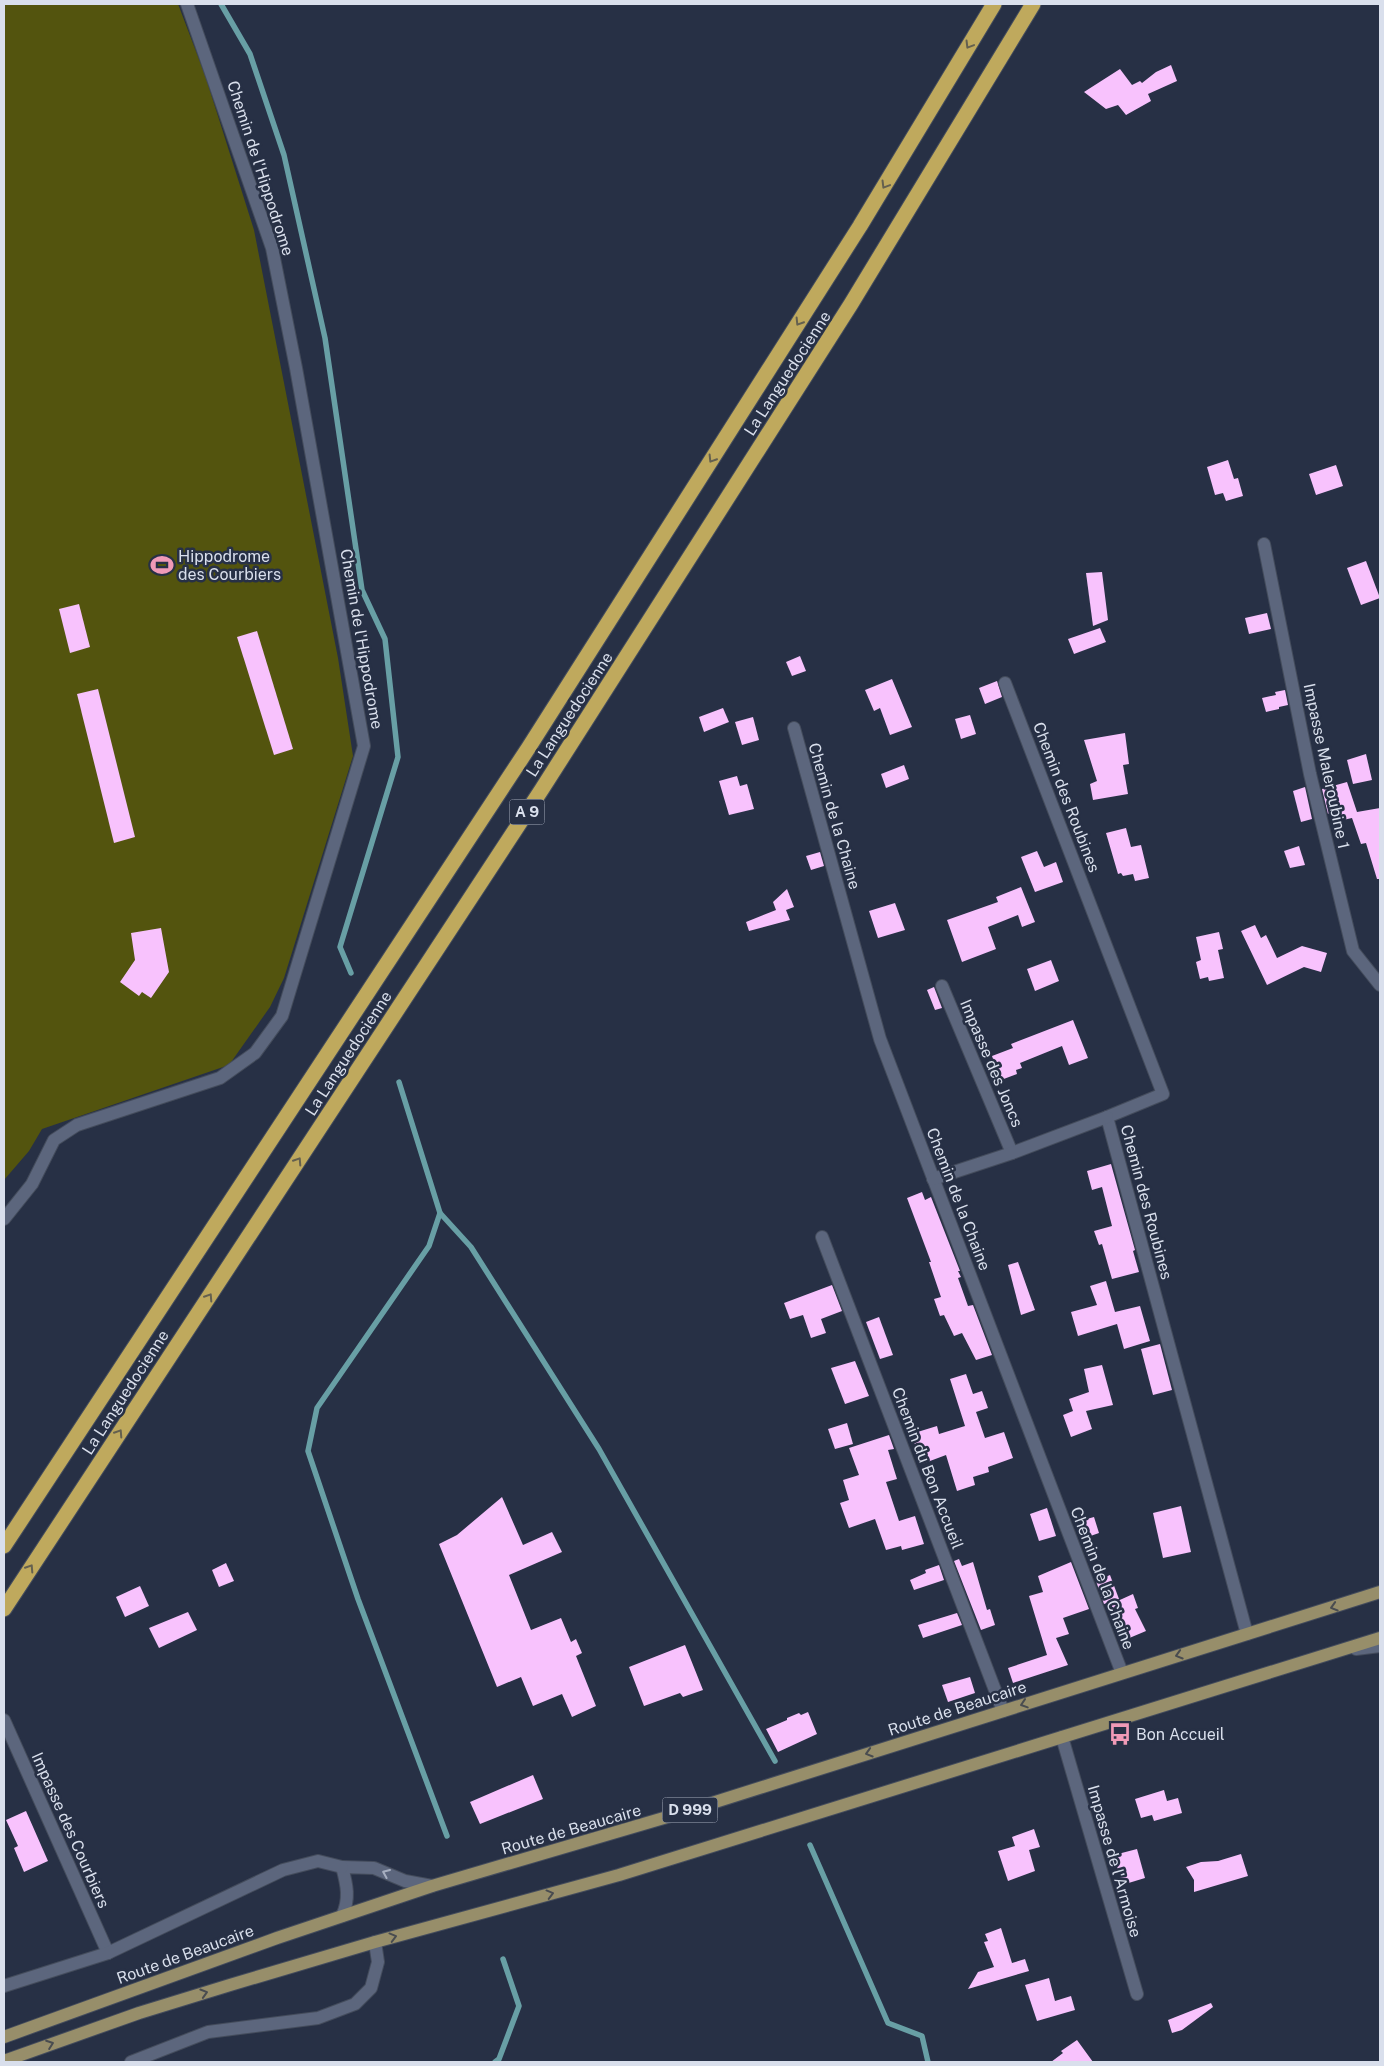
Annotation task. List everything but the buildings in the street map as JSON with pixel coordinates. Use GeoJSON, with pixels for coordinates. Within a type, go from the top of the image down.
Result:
{"type":"FeatureCollection","features":[{"type":"Feature","properties":{"kind":"highway","name":"La Languedocienne"},"geometry":{"type":"LineString","coordinates":[[4,1546],[529,747],[860,226],[994,4]]}},
{"type":"Feature","properties":{"kind":"highway","name":"La Languedocienne"},"geometry":{"type":"LineString","coordinates":[[4,1609],[553,772],[851,304],[1033,4]]}},
{"type":"Feature","properties":{"kind":"main road","name":"Route de Beaucaire"},"geometry":{"type":"LineString","coordinates":[[4,2037],[276,1938],[432,1886],[683,1812],[1380,1592]]}},
{"type":"Feature","properties":{"kind":"main road","name":"D 999"},"geometry":{"type":"LineString","coordinates":[[4,2061],[139,2013],[375,1942],[619,1875],[1380,1638]]}},
{"type":"Feature","properties":{"kind":"street","name":"Chemin de l'Hippodrome"},"geometry":{"type":"LineString","coordinates":[[4,1219],[32,1184],[54,1140],[77,1125],[220,1078],[256,1053],[282,1016],[364,746],[296,368],[272,248],[187,4]]}},
{"type":"Feature","properties":{"kind":"street","name":"Impasse Maleroubine 1"},"geometry":{"type":"LineString","coordinates":[[1264,544],[1310,774],[1353,951],[1380,985]]}},
{"type":"Feature","properties":{"kind":"street","name":"Chemin des Roubines"},"geometry":{"type":"LineString","coordinates":[[1005,683],[1163,1094],[1107,1117],[1247,1634]]}},
{"type":"Feature","properties":{"kind":"street","name":"Chemin de la Chaine"},"geometry":{"type":"LineString","coordinates":[[794,728],[880,1039],[1122,1673]]}},
{"type":"Feature","properties":{"kind":"street","name":"Impasse des Joncs"},"geometry":{"type":"LineString","coordinates":[[942,986],[1012,1153]]}},
{"type":"Feature","properties":{"kind":"street"},"geometry":{"type":"LineString","coordinates":[[933,1179],[1012,1153],[1107,1117]]}},
{"type":"Feature","properties":{"kind":"street","name":"Chemin du Bon Accueil"},"geometry":{"type":"LineString","coordinates":[[822,1237],[1003,1711]]}},
{"type":"Feature","properties":{"kind":"street"},"geometry":{"type":"LineString","coordinates":[[1336,1652],[1380,1646]]}},
{"type":"Feature","properties":{"kind":"street","name":"Impasse des Courbiers"},"geometry":{"type":"LineString","coordinates":[[4,1720],[108,1953]]}},
{"type":"Feature","properties":{"kind":"street","name":"Impasse de l'Armoise"},"geometry":{"type":"LineString","coordinates":[[1062,1737],[1137,1994]]}},
{"type":"Feature","properties":{"kind":"street"},"geometry":{"type":"LineString","coordinates":[[4,1986],[108,1953],[283,1870],[318,1861],[342,1867],[374,1868],[405,1881],[432,1886]]}},
{"type":"Feature","properties":{"kind":"street"},"geometry":{"type":"LineString","coordinates":[[342,1867],[348,1902],[342,1916]]}},
{"type":"Feature","properties":{"kind":"street"},"geometry":{"type":"LineString","coordinates":[[131,2062],[208,2032],[318,2018],[355,2004],[370,1988],[378,1962],[375,1942]]}},
{"type":"Feature","properties":{"kind":"shaded area","name":"Hippodrome des Courbiers"},"geometry":{"type":"Polygon","coordinates":[[[4,4],[178,4],[205,75],[254,230],[338,658],[353,756],[284,978],[270,1007],[229,1065],[42,1129],[29,1151],[4,1180],[4,4]]]}},
{"type":"Feature","properties":{"kind":"waterway"},"geometry":{"type":"LineString","coordinates":[[221,4],[250,54],[284,155],[325,338],[362,590],[385,639],[398,757],[340,947],[351,973]]}},
{"type":"Feature","properties":{"kind":"waterway"},"geometry":{"type":"LineString","coordinates":[[399,1082],[440,1213],[429,1246],[317,1408],[308,1451],[358,1599],[447,1836]]}},
{"type":"Feature","properties":{"kind":"waterway"},"geometry":{"type":"LineString","coordinates":[[440,1213],[471,1247],[599,1449],[775,1761]]}},
{"type":"Feature","properties":{"kind":"waterway"},"geometry":{"type":"LineString","coordinates":[[810,1845],[888,2023],[922,2036],[928,2062]]}},
{"type":"Feature","properties":{"kind":"waterway"},"geometry":{"type":"LineString","coordinates":[[495,2062],[499,2059],[519,2006],[503,1959]]}},
{"type":"Feature","properties":{"kind":"place","name":"Hippodrome des Courbiers"},"geometry":{"type":"Point","coordinates":[162,565]}},
{"type":"Feature","properties":{"kind":"place","name":"Bon Accueil"},"geometry":{"type":"Point","coordinates":[1120,1734]}}]}
